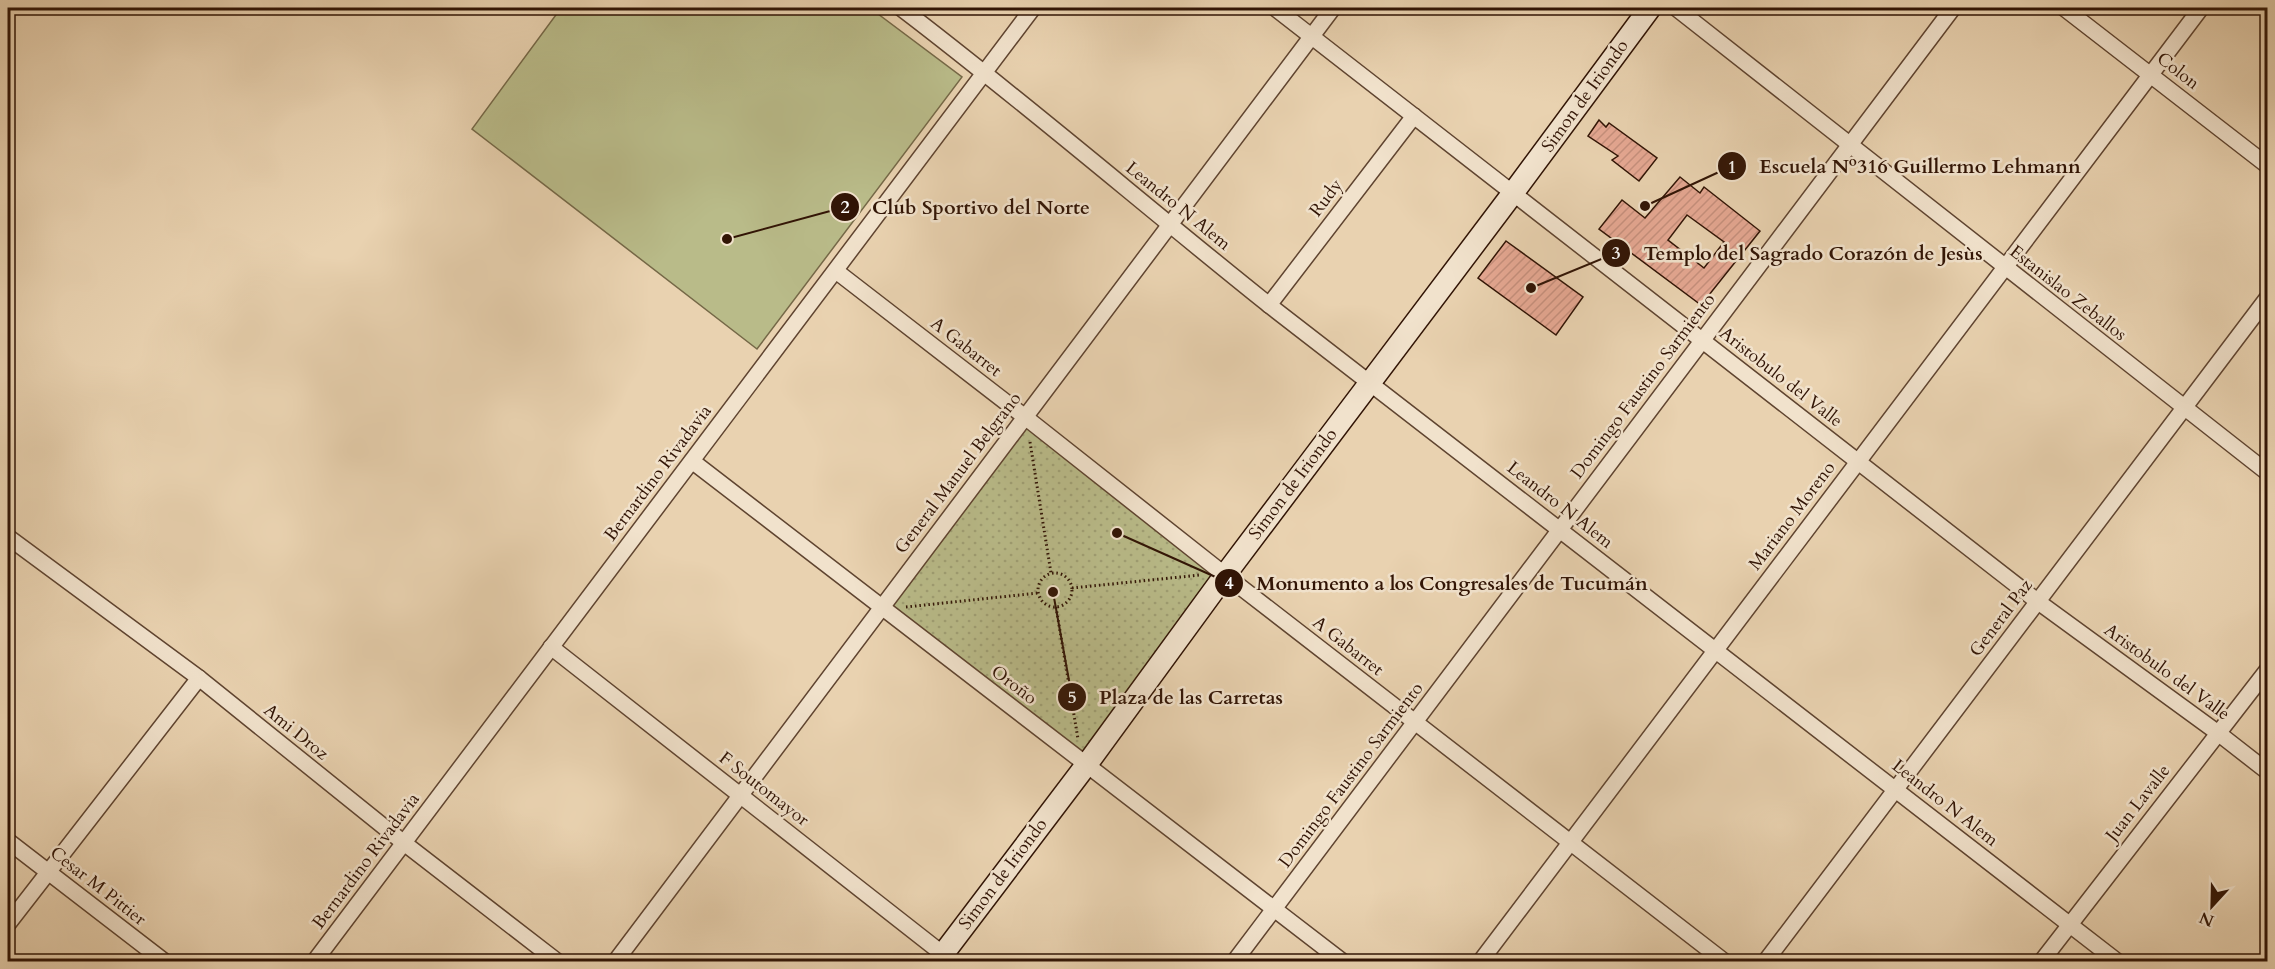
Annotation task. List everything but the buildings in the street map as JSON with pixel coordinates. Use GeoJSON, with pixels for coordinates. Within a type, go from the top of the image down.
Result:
{"type":"FeatureCollection","features":[{"type":"Feature","properties":{"kind":"main road","name":"Simon de Iriondo"},"geometry":{"type":"LineString","coordinates":[[944,959],[1083,757],[1218,574],[1514,193],[1650,8]]}},
{"type":"Feature","properties":{"kind":"street","name":"Leandro N Alem"},"geometry":{"type":"LineString","coordinates":[[901,8],[985,72],[1269,305],[2118,962]]}},
{"type":"Feature","properties":{"kind":"street","name":"Bernardino Rivadavia"},"geometry":{"type":"LineString","coordinates":[[314,962],[1033,8]]}},
{"type":"Feature","properties":{"kind":"street","name":"Aristobulo del Valle"},"geometry":{"type":"LineString","coordinates":[[1275,8],[2037,601],[2268,772]]}},
{"type":"Feature","properties":{"kind":"street","name":"General Manuel Belgrano"},"geometry":{"type":"LineString","coordinates":[[615,962],[1333,8]]}},
{"type":"Feature","properties":{"kind":"street","name":"Estanislao Zeballos"},"geometry":{"type":"LineString","coordinates":[[1676,8],[2268,473]]}},
{"type":"Feature","properties":{"kind":"street","name":"Domingo Faustino Sarmiento"},"geometry":{"type":"LineString","coordinates":[[1234,962],[1953,8]]}},
{"type":"Feature","properties":{"kind":"street","name":"Colon"},"geometry":{"type":"LineString","coordinates":[[2064,8],[2268,166]]}},
{"type":"Feature","properties":{"kind":"street","name":"Mariano Moreno"},"geometry":{"type":"LineString","coordinates":[[1480,962],[2201,8]]}},
{"type":"Feature","properties":{"kind":"street","name":"Rudy"},"geometry":{"type":"LineString","coordinates":[[1269,305],[1414,116]]}},
{"type":"Feature","properties":{"kind":"street","name":"A Gabarret"},"geometry":{"type":"LineString","coordinates":[[836,271],[1025,417],[1218,574],[1415,722],[1725,962]]}},
{"type":"Feature","properties":{"kind":"street","name":"General Paz"},"geometry":{"type":"LineString","coordinates":[[1765,962],[2268,297]]}},
{"type":"Feature","properties":{"kind":"street","name":"Oroño"},"geometry":{"type":"LineString","coordinates":[[692,461],[881,608],[1083,757],[1342,962]]}},
{"type":"Feature","properties":{"kind":"street","name":"Ami Droz"},"geometry":{"type":"LineString","coordinates":[[8,537],[199,678],[404,843],[558,962]]}},
{"type":"Feature","properties":{"kind":"street","name":"F Soutomayor"},"geometry":{"type":"LineString","coordinates":[[551,647],[944,959]]}},
{"type":"Feature","properties":{"kind":"street","name":"Juan Lavalle"},"geometry":{"type":"LineString","coordinates":[[2041,962],[2268,669]]}},
{"type":"Feature","properties":{"kind":"street"},"geometry":{"type":"LineString","coordinates":[[8,924],[199,678]]}},
{"type":"Feature","properties":{"kind":"street","name":"Cesar M Pittier"},"geometry":{"type":"LineString","coordinates":[[8,841],[165,962]]}},
{"type":"Feature","properties":{"kind":"path"},"geometry":{"type":"LineString","coordinates":[[1029,439],[1051,573]]}},
{"type":"Feature","properties":{"kind":"path"},"geometry":{"type":"LineString","coordinates":[[1051,573],[1062,574],[1072,588],[1072,593],[1066,603],[1056,607],[1045,604],[1038,593],[1042,579],[1051,573]]}},
{"type":"Feature","properties":{"kind":"path"},"geometry":{"type":"LineString","coordinates":[[1072,588],[1218,574]]}},
{"type":"Feature","properties":{"kind":"path"},"geometry":{"type":"LineString","coordinates":[[904,607],[1038,593]]}},
{"type":"Feature","properties":{"kind":"path"},"geometry":{"type":"LineString","coordinates":[[1056,607],[1083,757]]}},
{"type":"Feature","properties":{"kind":"green space"},"geometry":{"type":"Polygon","coordinates":[[[561,8],[870,8],[962,77],[757,349],[472,129],[561,8]]]}},
{"type":"Feature","properties":{"kind":"green space"},"geometry":{"type":"Polygon","coordinates":[[[1025,417],[1225,575],[1087,764],[881,608],[1025,417]]]}},
{"type":"Feature","properties":{"kind":"place","name":"Escuela Nº316 Guillermo Lehmann"},"geometry":{"type":"Point","coordinates":[1645,206]}},
{"type":"Feature","properties":{"kind":"place","name":"Club Sportivo del Norte"},"geometry":{"type":"Point","coordinates":[727,239]}},
{"type":"Feature","properties":{"kind":"place","name":"Templo del Sagrado Corazón de Jesùs"},"geometry":{"type":"Point","coordinates":[1531,288]}},
{"type":"Feature","properties":{"kind":"place","name":"Monumento a los Congresales de Tucumán"},"geometry":{"type":"Point","coordinates":[1117,533]}},
{"type":"Feature","properties":{"kind":"place","name":"Plaza de las Carretas"},"geometry":{"type":"Point","coordinates":[1053,592]}}]}
